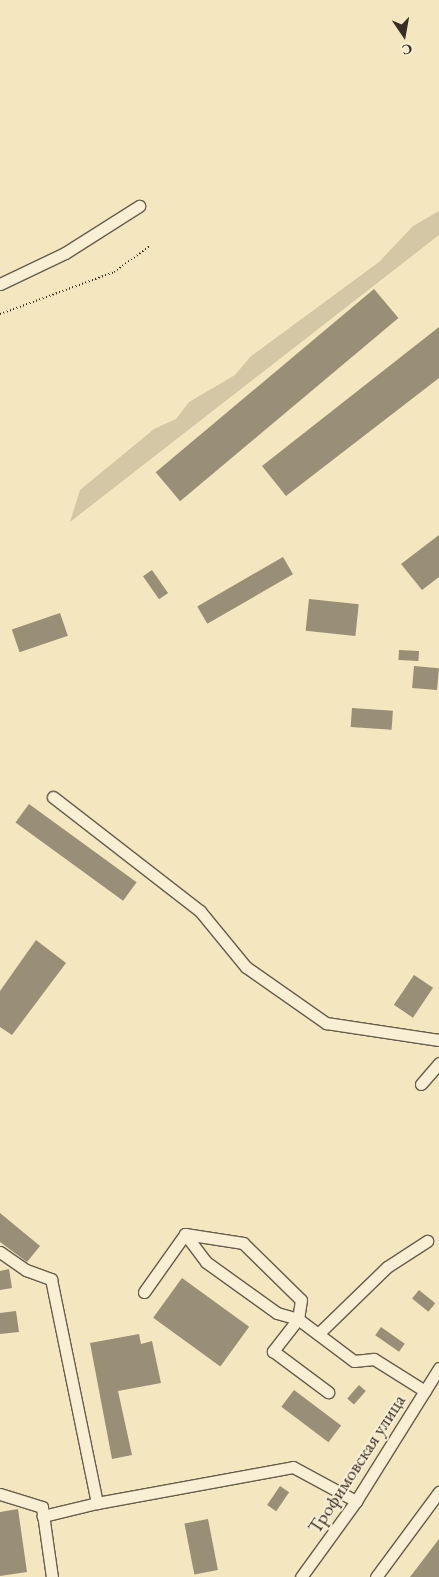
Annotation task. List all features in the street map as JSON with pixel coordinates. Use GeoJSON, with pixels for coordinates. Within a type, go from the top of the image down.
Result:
{"type":"FeatureCollection","features":[{"type":"Feature","properties":{"kind":"street"},"geometry":{"type":"LineString","coordinates":[[0,284],[65,253],[139,206]]}},
{"type":"Feature","properties":{"kind":"street"},"geometry":{"type":"LineString","coordinates":[[53,797],[200,912],[246,967],[326,1023],[439,1040]]}},
{"type":"Feature","properties":{"kind":"street"},"geometry":{"type":"LineString","coordinates":[[421,1084],[439,1063]]}},
{"type":"Feature","properties":{"kind":"street"},"geometry":{"type":"LineString","coordinates":[[144,1292],[185,1234]]}},
{"type":"Feature","properties":{"kind":"street"},"geometry":{"type":"LineString","coordinates":[[185,1234],[206,1262],[277,1313],[298,1319],[354,1361],[374,1359],[425,1392]]}},
{"type":"Feature","properties":{"kind":"street"},"geometry":{"type":"LineString","coordinates":[[185,1234],[243,1243],[301,1300],[298,1319],[273,1351],[328,1392]]}},
{"type":"Feature","properties":{"kind":"street"},"geometry":{"type":"LineString","coordinates":[[318,1334],[387,1267],[427,1241]]}},
{"type":"Feature","properties":{"kind":"street"},"geometry":{"type":"LineString","coordinates":[[0,1252],[26,1270],[51,1279],[97,1503]]}},
{"type":"Feature","properties":{"kind":"street","name":"Трофимовская улица"},"geometry":{"type":"LineString","coordinates":[[301,1577],[356,1501],[439,1368]]}},
{"type":"Feature","properties":{"kind":"street"},"geometry":{"type":"LineString","coordinates":[[43,1516],[97,1503],[293,1467],[356,1501]]}},
{"type":"Feature","properties":{"kind":"street"},"geometry":{"type":"LineString","coordinates":[[376,1577],[439,1492]]}},
{"type":"Feature","properties":{"kind":"street"},"geometry":{"type":"LineString","coordinates":[[0,1494],[42,1507],[53,1577]]}},
{"type":"Feature","properties":{"kind":"path"},"geometry":{"type":"LineString","coordinates":[[0,314],[114,272],[150,246]]}},
{"type":"Feature","properties":{"kind":"shaded area"},"geometry":{"type":"Polygon","coordinates":[[[439,211],[439,235],[70,522],[80,490],[154,429],[176,419],[189,402],[235,375],[250,357],[379,262],[413,226],[439,211]]]}},
{"type":"Feature","properties":{"kind":"building"},"geometry":{"type":"Polygon","coordinates":[[[374,289],[398,318],[180,501],[156,472],[374,289]]]}},
{"type":"Feature","properties":{"kind":"building"},"geometry":{"type":"Polygon","coordinates":[[[439,327],[439,378],[286,496],[262,466],[439,327]]]}},
{"type":"Feature","properties":{"kind":"building"},"geometry":{"type":"Polygon","coordinates":[[[439,535],[439,577],[422,590],[401,564],[439,535]]]}},
{"type":"Feature","properties":{"kind":"building"},"geometry":{"type":"Polygon","coordinates":[[[283,557],[293,574],[207,624],[197,606],[283,557]]]}},
{"type":"Feature","properties":{"kind":"building"},"geometry":{"type":"Polygon","coordinates":[[[152,570],[168,593],[159,599],[143,576],[152,570]]]}},
{"type":"Feature","properties":{"kind":"building"},"geometry":{"type":"Polygon","coordinates":[[[309,599],[359,604],[355,636],[306,631],[309,599]]]}},
{"type":"Feature","properties":{"kind":"building"},"geometry":{"type":"Polygon","coordinates":[[[60,613],[68,636],[20,652],[12,630],[60,613]]]}},
{"type":"Feature","properties":{"kind":"building"},"geometry":{"type":"Polygon","coordinates":[[[399,650],[419,651],[418,661],[398,660],[399,650]]]}},
{"type":"Feature","properties":{"kind":"building"},"geometry":{"type":"Polygon","coordinates":[[[414,666],[439,668],[437,690],[412,688],[414,666]]]}},
{"type":"Feature","properties":{"kind":"building"},"geometry":{"type":"Polygon","coordinates":[[[352,708],[393,711],[392,730],[351,727],[352,708]]]}},
{"type":"Feature","properties":{"kind":"building"},"geometry":{"type":"Polygon","coordinates":[[[29,804],[137,882],[123,901],[15,823],[29,804]]]}},
{"type":"Feature","properties":{"kind":"building"},"geometry":{"type":"Polygon","coordinates":[[[36,940],[66,963],[12,1035],[0,1027],[0,991],[36,940]]]}},
{"type":"Feature","properties":{"kind":"building"},"geometry":{"type":"Polygon","coordinates":[[[414,975],[433,988],[413,1018],[394,1005],[414,975]]]}},
{"type":"Feature","properties":{"kind":"building"},"geometry":{"type":"Polygon","coordinates":[[[0,1213],[40,1246],[27,1262],[0,1242],[0,1213]]]}},
{"type":"Feature","properties":{"kind":"building"},"geometry":{"type":"Polygon","coordinates":[[[9,1269],[12,1288],[0,1290],[0,1271],[9,1269]]]}},
{"type":"Feature","properties":{"kind":"building"},"geometry":{"type":"Polygon","coordinates":[[[182,1278],[249,1327],[220,1366],[153,1318],[182,1278]]]}},
{"type":"Feature","properties":{"kind":"building"},"geometry":{"type":"Polygon","coordinates":[[[419,1290],[435,1303],[428,1312],[412,1299],[419,1290]]]}},
{"type":"Feature","properties":{"kind":"building"},"geometry":{"type":"Polygon","coordinates":[[[16,1311],[19,1332],[0,1334],[0,1313],[16,1311]]]}},
{"type":"Feature","properties":{"kind":"building"},"geometry":{"type":"Polygon","coordinates":[[[381,1327],[405,1344],[399,1352],[375,1335],[381,1327]]]}},
{"type":"Feature","properties":{"kind":"building"},"geometry":{"type":"Polygon","coordinates":[[[139,1334],[141,1344],[152,1341],[161,1383],[118,1391],[132,1455],[112,1459],[90,1343],[139,1334]]]}},
{"type":"Feature","properties":{"kind":"building"},"geometry":{"type":"Polygon","coordinates":[[[359,1385],[366,1391],[354,1404],[347,1399],[359,1385]]]}},
{"type":"Feature","properties":{"kind":"building"},"geometry":{"type":"Polygon","coordinates":[[[294,1390],[341,1426],[328,1442],[281,1407],[294,1390]]]}},
{"type":"Feature","properties":{"kind":"building"},"geometry":{"type":"Polygon","coordinates":[[[280,1486],[289,1492],[276,1511],[267,1505],[280,1486]]]}},
{"type":"Feature","properties":{"kind":"building"},"geometry":{"type":"Polygon","coordinates":[[[18,1509],[27,1572],[0,1576],[0,1512],[18,1509]]]}},
{"type":"Feature","properties":{"kind":"building"},"geometry":{"type":"Polygon","coordinates":[[[208,1519],[218,1570],[194,1575],[184,1524],[208,1519]]]}},
{"type":"Feature","properties":{"kind":"building"},"geometry":{"type":"Polygon","coordinates":[[[439,1539],[439,1577],[410,1577],[439,1539]]]}}]}
